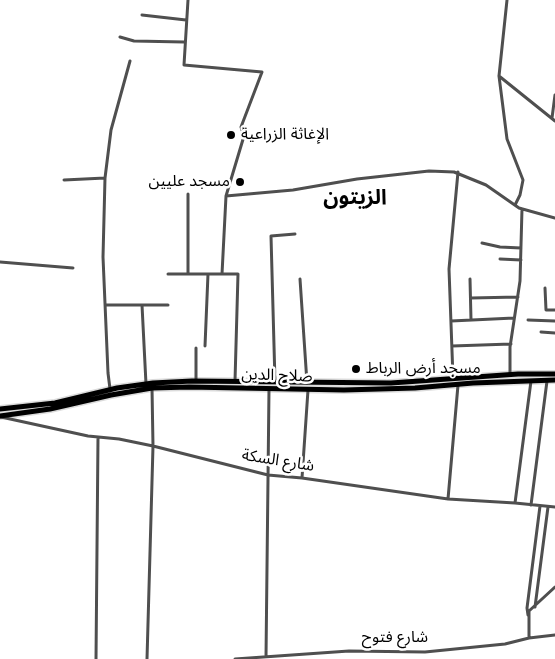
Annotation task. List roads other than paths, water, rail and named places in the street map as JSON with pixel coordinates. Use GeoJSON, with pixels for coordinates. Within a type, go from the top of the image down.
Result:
{"type":"FeatureCollection","features":[{"type":"Feature","properties":{"kind":"highway","name":"صلاح الدين"},"geometry":{"type":"LineString","coordinates":[[0,409],[55,403],[146,384],[196,381],[391,383],[555,374]]}},
{"type":"Feature","properties":{"kind":"highway","name":"صلاح الدين"},"geometry":{"type":"LineString","coordinates":[[0,417],[50,410],[111,395],[152,388],[395,389],[555,380]]}},
{"type":"Feature","properties":{"kind":"street"},"geometry":{"type":"LineString","coordinates":[[188,0],[184,65],[262,72],[241,127],[244,136],[226,196],[222,274]]}},
{"type":"Feature","properties":{"kind":"street"},"geometry":{"type":"LineString","coordinates":[[507,0],[500,76],[507,139],[523,180],[520,195],[515,205]]}},
{"type":"Feature","properties":{"kind":"street"},"geometry":{"type":"LineString","coordinates":[[142,15],[186,20]]}},
{"type":"Feature","properties":{"kind":"street"},"geometry":{"type":"LineString","coordinates":[[120,37],[134,40],[184,42]]}},
{"type":"Feature","properties":{"kind":"street"},"geometry":{"type":"LineString","coordinates":[[110,390],[103,257],[105,178],[111,130],[130,60]]}},
{"type":"Feature","properties":{"kind":"street"},"geometry":{"type":"LineString","coordinates":[[500,76],[553,120]]}},
{"type":"Feature","properties":{"kind":"street"},"geometry":{"type":"LineString","coordinates":[[553,120],[555,95]]}},
{"type":"Feature","properties":{"kind":"street"},"geometry":{"type":"LineString","coordinates":[[226,196],[293,190],[357,179],[429,171],[458,172],[486,186],[522,209],[555,218]]}},
{"type":"Feature","properties":{"kind":"street"},"geometry":{"type":"LineString","coordinates":[[452,379],[449,269],[458,172]]}},
{"type":"Feature","properties":{"kind":"street"},"geometry":{"type":"LineString","coordinates":[[64,180],[105,178]]}},
{"type":"Feature","properties":{"kind":"street"},"geometry":{"type":"LineString","coordinates":[[188,194],[188,274]]}},
{"type":"Feature","properties":{"kind":"street"},"geometry":{"type":"LineString","coordinates":[[510,375],[511,344],[521,260],[522,209]]}},
{"type":"Feature","properties":{"kind":"street"},"geometry":{"type":"LineString","coordinates":[[275,383],[271,236],[295,234]]}},
{"type":"Feature","properties":{"kind":"street"},"geometry":{"type":"LineString","coordinates":[[482,243],[500,247],[521,248]]}},
{"type":"Feature","properties":{"kind":"street"},"geometry":{"type":"LineString","coordinates":[[500,259],[521,260]]}},
{"type":"Feature","properties":{"kind":"street"},"geometry":{"type":"LineString","coordinates":[[0,262],[74,268]]}},
{"type":"Feature","properties":{"kind":"street"},"geometry":{"type":"LineString","coordinates":[[168,274],[238,274],[235,382]]}},
{"type":"Feature","properties":{"kind":"street"},"geometry":{"type":"LineString","coordinates":[[205,346],[208,274]]}},
{"type":"Feature","properties":{"kind":"street"},"geometry":{"type":"LineString","coordinates":[[300,279],[307,383]]}},
{"type":"Feature","properties":{"kind":"street"},"geometry":{"type":"LineString","coordinates":[[470,279],[471,320]]}},
{"type":"Feature","properties":{"kind":"street"},"geometry":{"type":"LineString","coordinates":[[546,288],[546,310],[555,310]]}},
{"type":"Feature","properties":{"kind":"street"},"geometry":{"type":"LineString","coordinates":[[471,298],[518,296]]}},
{"type":"Feature","properties":{"kind":"street"},"geometry":{"type":"LineString","coordinates":[[106,305],[168,305]]}},
{"type":"Feature","properties":{"kind":"street"},"geometry":{"type":"LineString","coordinates":[[142,305],[146,384]]}},
{"type":"Feature","properties":{"kind":"street"},"geometry":{"type":"LineString","coordinates":[[451,321],[514,318]]}},
{"type":"Feature","properties":{"kind":"street"},"geometry":{"type":"LineString","coordinates":[[528,320],[555,321]]}},
{"type":"Feature","properties":{"kind":"street"},"geometry":{"type":"LineString","coordinates":[[540,332],[555,334]]}},
{"type":"Feature","properties":{"kind":"street"},"geometry":{"type":"LineString","coordinates":[[452,346],[511,344]]}},
{"type":"Feature","properties":{"kind":"street"},"geometry":{"type":"LineString","coordinates":[[196,348],[196,381]]}},
{"type":"Feature","properties":{"kind":"street"},"geometry":{"type":"LineString","coordinates":[[516,503],[531,381]]}},
{"type":"Feature","properties":{"kind":"street"},"geometry":{"type":"LineString","coordinates":[[531,505],[547,381]]}},
{"type":"Feature","properties":{"kind":"street"},"geometry":{"type":"LineString","coordinates":[[448,499],[458,385]]}},
{"type":"Feature","properties":{"kind":"street"},"geometry":{"type":"LineString","coordinates":[[147,659],[153,446],[152,388]]}},
{"type":"Feature","properties":{"kind":"street"},"geometry":{"type":"LineString","coordinates":[[266,657],[269,389]]}},
{"type":"Feature","properties":{"kind":"street"},"geometry":{"type":"LineString","coordinates":[[302,478],[308,390]]}},
{"type":"Feature","properties":{"kind":"street","name":"شارع السكة"},"geometry":{"type":"LineString","coordinates":[[0,417],[153,446],[268,475],[302,478],[448,499],[555,507]]}},
{"type":"Feature","properties":{"kind":"street"},"geometry":{"type":"LineString","coordinates":[[96,659],[98,437]]}},
{"type":"Feature","properties":{"kind":"street"},"geometry":{"type":"LineString","coordinates":[[529,638],[527,608],[540,506]]}},
{"type":"Feature","properties":{"kind":"street"},"geometry":{"type":"LineString","coordinates":[[535,606],[548,507]]}},
{"type":"Feature","properties":{"kind":"street"},"geometry":{"type":"LineString","coordinates":[[528,615],[555,587]]}},
{"type":"Feature","properties":{"kind":"street","name":"شارع فتوح"},"geometry":{"type":"LineString","coordinates":[[235,659],[349,651],[425,652],[505,644],[529,638],[555,636]]}},
{"type":"Feature","properties":{"kind":"street"},"geometry":{"type":"LineString","coordinates":[[424,659],[425,652]]}},
{"type":"Feature","properties":{"kind":"place","name":"الإغاثة الزراعية"},"geometry":{"type":"Point","coordinates":[231,135]}},
{"type":"Feature","properties":{"kind":"place","name":"مسجد عليين"},"geometry":{"type":"Point","coordinates":[240,182]}},
{"type":"Feature","properties":{"kind":"place","name":"مسجد أرض الرباط"},"geometry":{"type":"Point","coordinates":[356,369]}},
{"type":"Feature","properties":{"kind":"district","name":"الزيتون"},"geometry":{"type":"Point","coordinates":[355,198]}}]}
